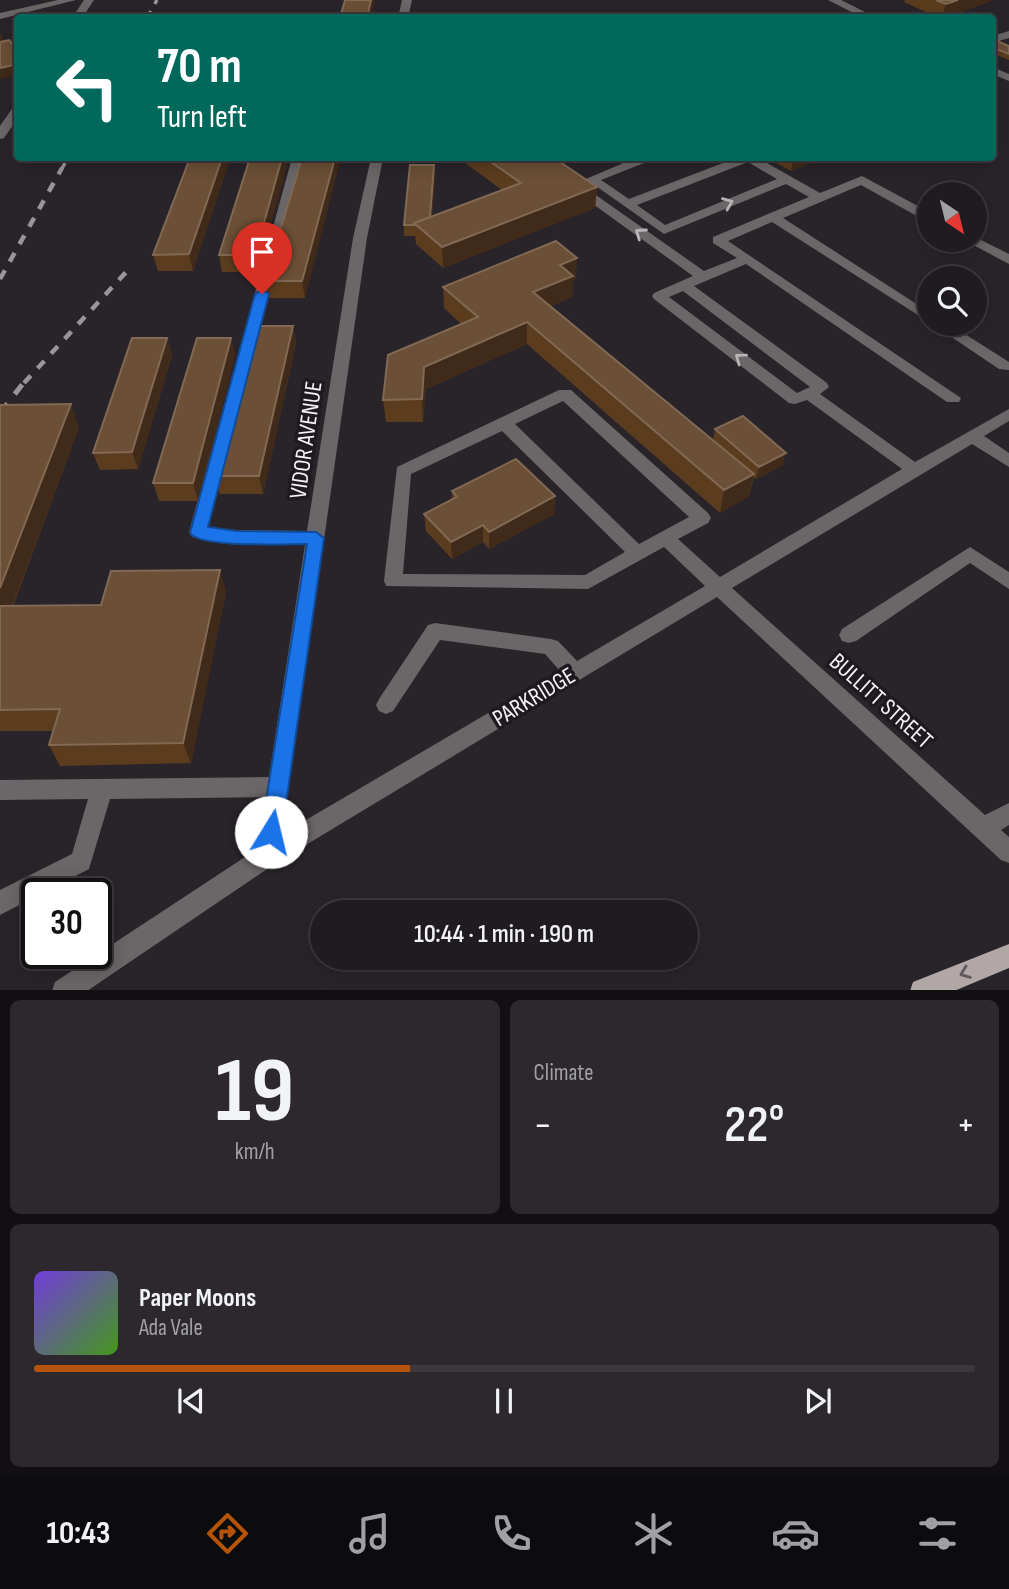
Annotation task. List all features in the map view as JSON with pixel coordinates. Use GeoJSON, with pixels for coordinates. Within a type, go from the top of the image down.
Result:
{"type":"FeatureCollection","features":[{"type":"Feature","properties":{"kind":"main road"},"geometry":{"type":"LineString","coordinates":[[922,990],[1009,956]]}},
{"type":"Feature","properties":{"kind":"street"},"geometry":{"type":"LineString","coordinates":[[0,16],[71,0]]}},
{"type":"Feature","properties":{"kind":"street"},"geometry":{"type":"LineString","coordinates":[[833,0],[864,14]]}},
{"type":"Feature","properties":{"kind":"street"},"geometry":{"type":"LineString","coordinates":[[0,135],[14,114]]}},
{"type":"Feature","properties":{"kind":"street"},"geometry":{"type":"LineString","coordinates":[[297,161],[198,533],[237,537],[316,538]]}},
{"type":"Feature","properties":{"kind":"street","name":"VIDOR AVENUE"},"geometry":{"type":"LineString","coordinates":[[268,855],[360,238],[376,161]]}},
{"type":"Feature","properties":{"kind":"street"},"geometry":{"type":"LineString","coordinates":[[637,161],[592,179],[664,230],[787,179]]}},
{"type":"Feature","properties":{"kind":"street"},"geometry":{"type":"LineString","coordinates":[[628,204],[740,161]]}},
{"type":"Feature","properties":{"kind":"street"},"geometry":{"type":"LineString","coordinates":[[754,161],[820,198]]}},
{"type":"Feature","properties":{"kind":"street"},"geometry":{"type":"LineString","coordinates":[[917,210],[862,180],[718,240],[953,398]]}},
{"type":"Feature","properties":{"kind":"street"},"geometry":{"type":"LineString","coordinates":[[568,181],[703,278]]}},
{"type":"Feature","properties":{"kind":"street"},"geometry":{"type":"LineString","coordinates":[[773,217],[917,310]]}},
{"type":"Feature","properties":{"kind":"street"},"geometry":{"type":"LineString","coordinates":[[987,248],[1009,260]]}},
{"type":"Feature","properties":{"kind":"street"},"geometry":{"type":"LineString","coordinates":[[747,260],[659,296],[802,396],[915,470]]}},
{"type":"Feature","properties":{"kind":"street"},"geometry":{"type":"LineString","coordinates":[[684,285],[821,387],[802,396]]}},
{"type":"Feature","properties":{"kind":"street"},"geometry":{"type":"LineString","coordinates":[[958,336],[1004,366]]}},
{"type":"Feature","properties":{"kind":"street"},"geometry":{"type":"LineString","coordinates":[[565,394],[702,518],[665,538],[588,582],[393,581],[403,471],[565,394]]}},
{"type":"Feature","properties":{"kind":"street","name":"PARKRIDGE"},"geometry":{"type":"LineString","coordinates":[[64,990],[268,855],[1009,414]]}},
{"type":"Feature","properties":{"kind":"street"},"geometry":{"type":"LineString","coordinates":[[504,423],[638,554]]}},
{"type":"Feature","properties":{"kind":"street"},"geometry":{"type":"LineString","coordinates":[[972,436],[1009,461]]}},
{"type":"Feature","properties":{"kind":"street","name":"BULLITT STREET"},"geometry":{"type":"LineString","coordinates":[[665,538],[1009,852]]}},
{"type":"Feature","properties":{"kind":"street"},"geometry":{"type":"LineString","coordinates":[[849,635],[970,554],[1009,582]]}},
{"type":"Feature","properties":{"kind":"street"},"geometry":{"type":"LineString","coordinates":[[386,705],[435,631],[551,647],[575,673]]}},
{"type":"Feature","properties":{"kind":"street"},"geometry":{"type":"LineString","coordinates":[[0,790],[278,787]]}},
{"type":"Feature","properties":{"kind":"street"},"geometry":{"type":"LineString","coordinates":[[0,903],[81,860],[102,788]]}},
{"type":"Feature","properties":{"kind":"street"},"geometry":{"type":"LineString","coordinates":[[983,829],[1009,813]]}},
{"type":"Feature","properties":{"kind":"building"},"geometry":{"type":"Polygon","coordinates":[[[345,0],[371,0],[368,14],[341,14],[345,0]]]}},
{"type":"Feature","properties":{"kind":"building"},"geometry":{"type":"Polygon","coordinates":[[[936,0],[958,0],[946,4],[936,0]]]}},
{"type":"Feature","properties":{"kind":"building"},"geometry":{"type":"Polygon","coordinates":[[[9,40],[14,46],[14,65],[0,68],[0,42],[9,40]]]}},
{"type":"Feature","properties":{"kind":"building"},"geometry":{"type":"Polygon","coordinates":[[[996,40],[1009,46],[1009,54],[996,49],[996,40]]]}},
{"type":"Feature","properties":{"kind":"building"},"geometry":{"type":"Polygon","coordinates":[[[189,161],[221,161],[189,254],[153,255],[189,161]]]}},
{"type":"Feature","properties":{"kind":"building"},"geometry":{"type":"Polygon","coordinates":[[[249,161],[281,161],[255,255],[219,255],[249,161]]]}},
{"type":"Feature","properties":{"kind":"building"},"geometry":{"type":"Polygon","coordinates":[[[301,161],[334,161],[302,281],[265,281],[301,161]]]}},
{"type":"Feature","properties":{"kind":"building"},"geometry":{"type":"Polygon","coordinates":[[[489,161],[558,161],[597,187],[442,247],[414,223],[521,183],[489,161]]]}},
{"type":"Feature","properties":{"kind":"building"},"geometry":{"type":"Polygon","coordinates":[[[410,165],[434,165],[430,217],[414,225],[404,225],[410,165]]]}},
{"type":"Feature","properties":{"kind":"building"},"geometry":{"type":"Polygon","coordinates":[[[556,241],[577,258],[560,265],[573,276],[533,292],[754,474],[724,490],[527,322],[424,367],[422,399],[383,400],[388,355],[478,317],[443,287],[556,241]]]}},
{"type":"Feature","properties":{"kind":"building"},"geometry":{"type":"Polygon","coordinates":[[[255,326],[293,326],[259,476],[215,476],[255,326]]]}},
{"type":"Feature","properties":{"kind":"building"},"geometry":{"type":"Polygon","coordinates":[[[132,338],[167,338],[132,452],[93,453],[132,338]]]}},
{"type":"Feature","properties":{"kind":"building"},"geometry":{"type":"Polygon","coordinates":[[[197,338],[231,338],[193,483],[153,483],[197,338]]]}},
{"type":"Feature","properties":{"kind":"building"},"geometry":{"type":"Polygon","coordinates":[[[71,404],[0,588],[0,405],[71,404]]]}},
{"type":"Feature","properties":{"kind":"building"},"geometry":{"type":"Polygon","coordinates":[[[743,416],[786,453],[759,467],[715,429],[743,416]]]}},
{"type":"Feature","properties":{"kind":"building"},"geometry":{"type":"Polygon","coordinates":[[[516,459],[555,496],[489,532],[483,525],[451,542],[424,514],[457,497],[452,491],[516,459]]]}},
{"type":"Feature","properties":{"kind":"building"},"geometry":{"type":"Polygon","coordinates":[[[220,570],[183,743],[49,745],[60,709],[0,710],[0,606],[101,605],[111,571],[220,570]]]}},
{"type":"Feature","properties":{"kind":"railway"},"geometry":{"type":"LineString","coordinates":[[149,14],[157,0]]}},
{"type":"Feature","properties":{"kind":"railway"},"geometry":{"type":"LineString","coordinates":[[61,170],[66,161]]}},
{"type":"Feature","properties":{"kind":"railway"},"geometry":{"type":"LineString","coordinates":[[0,279],[62,168]]}},
{"type":"Feature","properties":{"kind":"railway"},"geometry":{"type":"LineString","coordinates":[[24,383],[128,270]]}},
{"type":"Feature","properties":{"kind":"railway"},"geometry":{"type":"LineString","coordinates":[[0,413],[25,381]]}},
{"type":"Feature","properties":{"kind":"route"},"geometry":{"type":"LineString","coordinates":[[262,294],[198,533],[237,537],[316,538],[271,832]]}}]}
